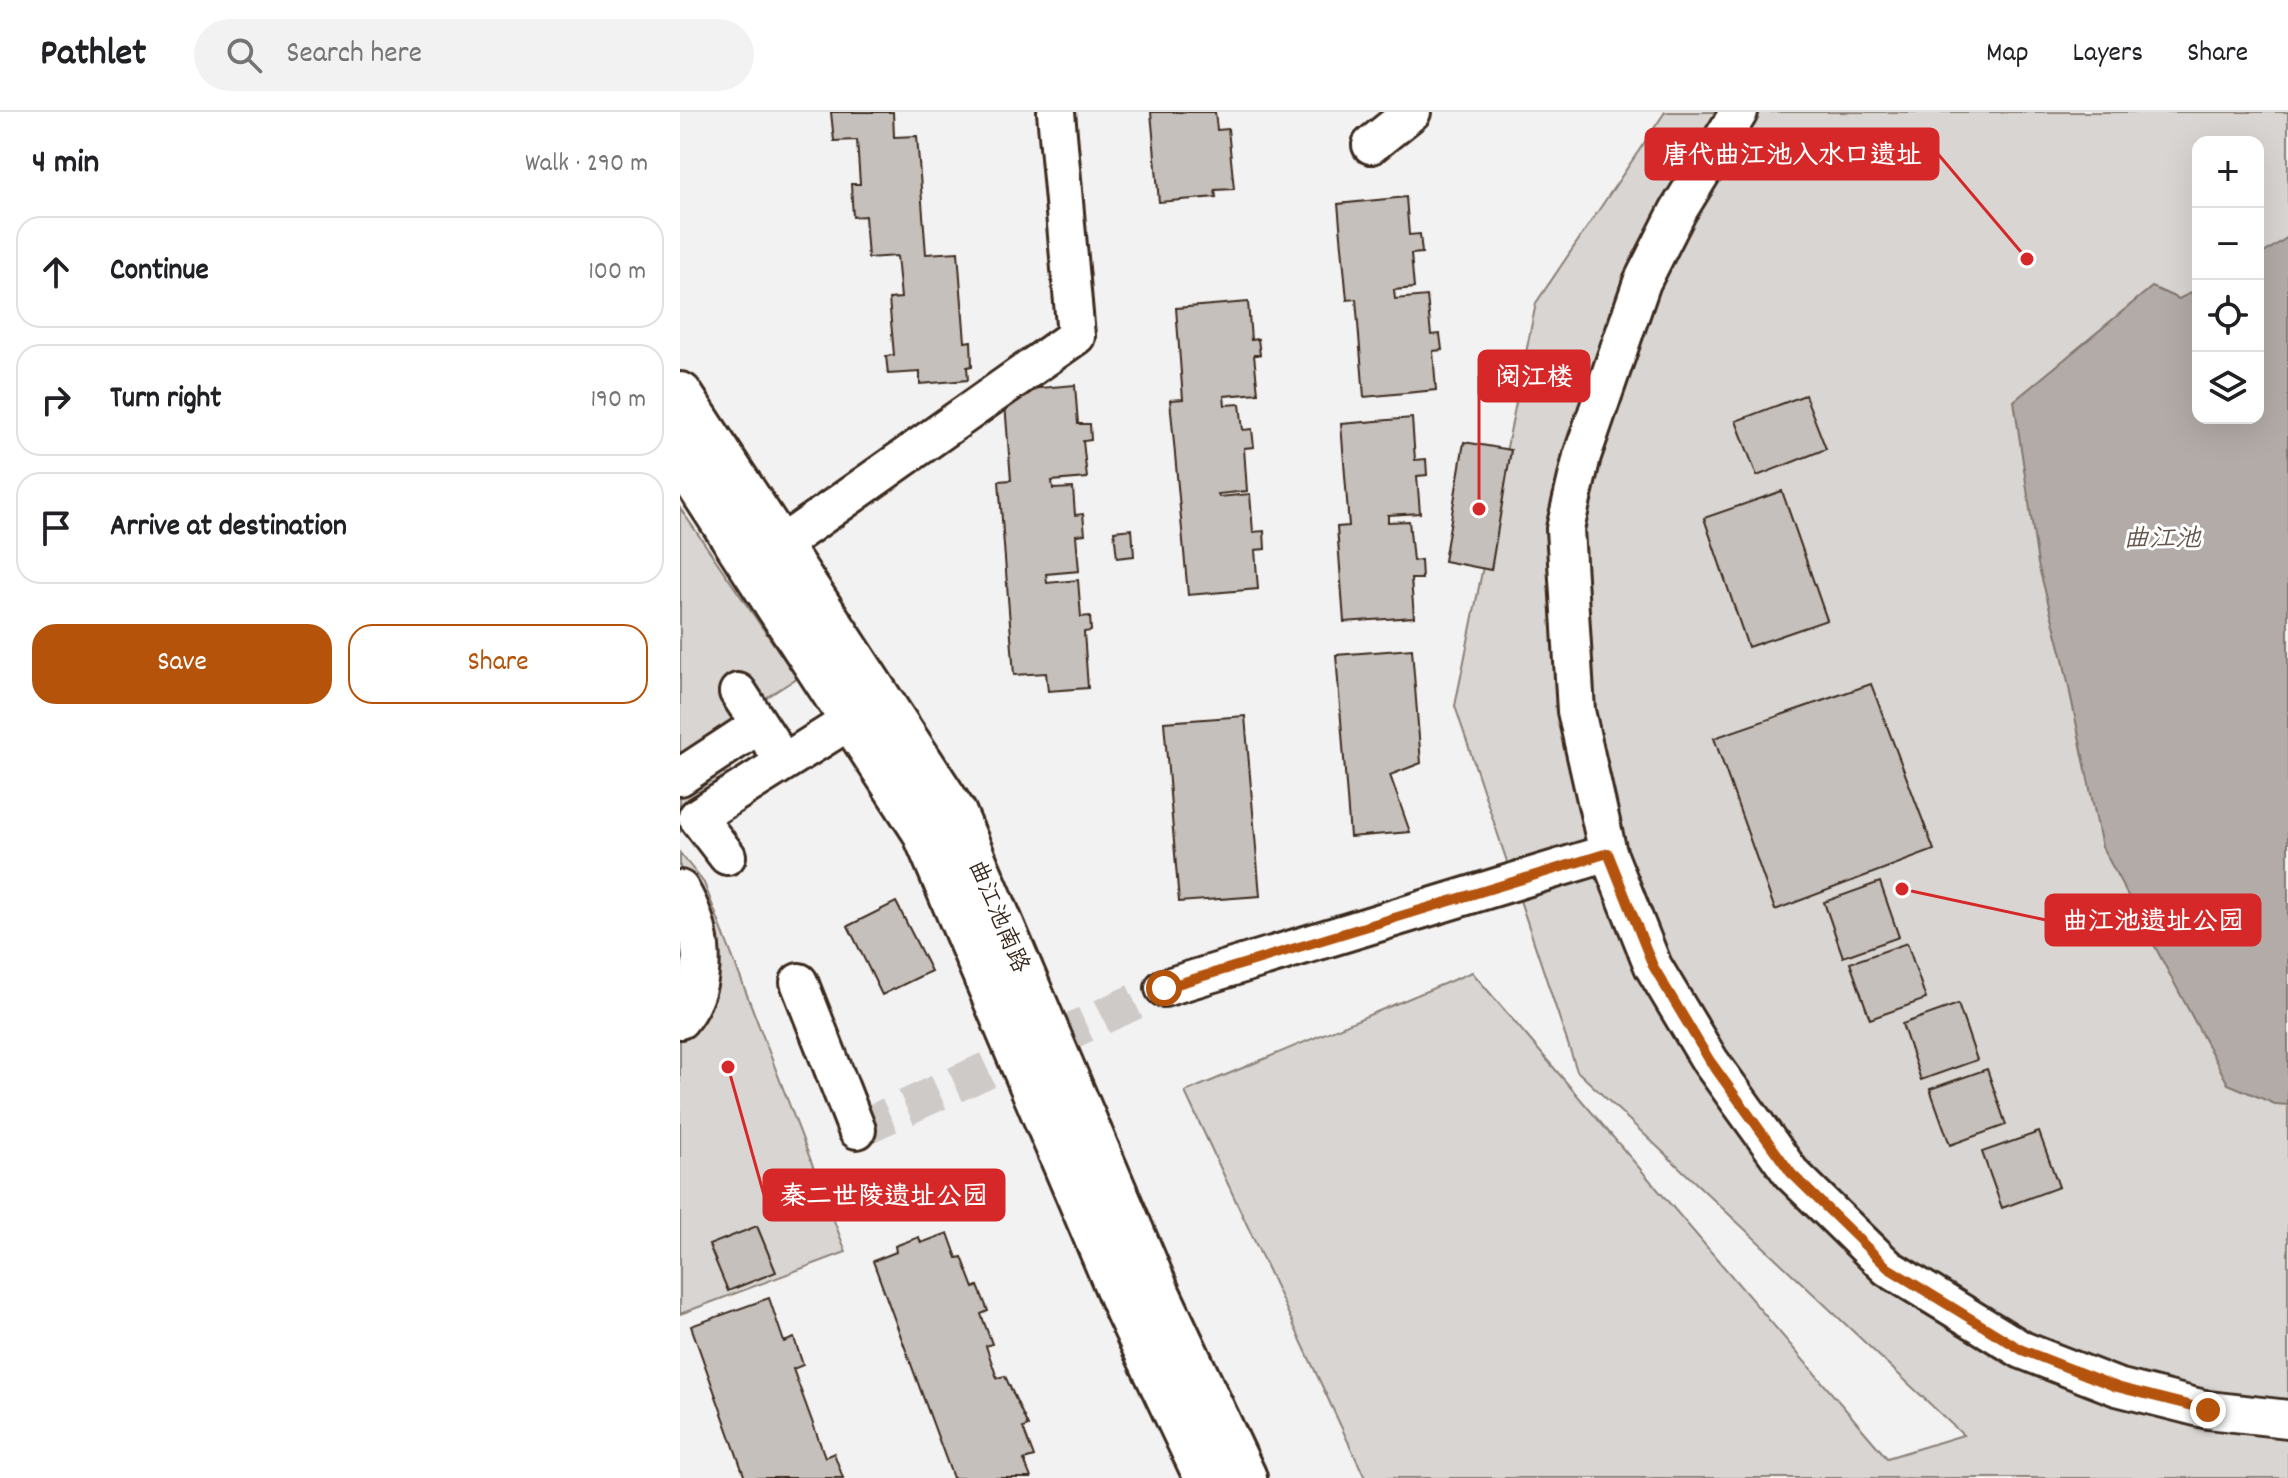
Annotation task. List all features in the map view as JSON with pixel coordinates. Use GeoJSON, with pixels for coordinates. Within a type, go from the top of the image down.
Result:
{"type":"FeatureCollection","features":[{"type":"Feature","properties":{"kind":"main road","name":"曲江池南路"},"geometry":{"type":"LineString","coordinates":[[680,395],[954,814],[1158,1295],[1244,1478]]}},
{"type":"Feature","properties":{"kind":"main road","name":"曲江池南路"},"geometry":{"type":"LineString","coordinates":[[680,455],[924,830],[1127,1309],[1207,1478]]}},
{"type":"Feature","properties":{"kind":"street"},"geometry":{"type":"LineString","coordinates":[[779,546],[1076,336],[1056,112]]}},
{"type":"Feature","properties":{"kind":"street"},"geometry":{"type":"LineString","coordinates":[[1371,145],[1412,112]]}},
{"type":"Feature","properties":{"kind":"street"},"geometry":{"type":"LineString","coordinates":[[1739,112],[1678,211],[1642,282],[1582,456],[1565,529],[1576,711],[1608,853],[1653,966],[1710,1061],[1791,1173],[1888,1268],[2022,1350],[2117,1387],[2208,1410],[2288,1419]]}},
{"type":"Feature","properties":{"kind":"street"},"geometry":{"type":"LineString","coordinates":[[738,692],[784,762]]}},
{"type":"Feature","properties":{"kind":"street"},"geometry":{"type":"LineString","coordinates":[[727,856],[689,806],[784,762],[853,719]]}},
{"type":"Feature","properties":{"kind":"street"},"geometry":{"type":"LineString","coordinates":[[680,777],[759,725]]}},
{"type":"Feature","properties":{"kind":"street"},"geometry":{"type":"LineString","coordinates":[[1164,988],[1608,853]]}},
{"type":"Feature","properties":{"kind":"street"},"geometry":{"type":"LineString","coordinates":[[680,889],[701,945],[701,978],[690,1008],[680,1020]]}},
{"type":"Feature","properties":{"kind":"street"},"geometry":{"type":"LineString","coordinates":[[799,982],[857,1130]]}},
{"type":"Feature","properties":{"kind":"shaded area"},"geometry":{"type":"Polygon","coordinates":[[[1665,112],[2288,112],[2288,1478],[1365,1478],[1185,1092],[1472,972],[1887,1458],[1963,1435],[1577,1071],[1455,706],[1536,303],[1665,112]]]}},
{"type":"Feature","properties":{"kind":"shaded area"},"geometry":{"type":"Polygon","coordinates":[[[680,508],[797,678],[703,738],[737,794],[680,832],[680,508]]]}},
{"type":"Feature","properties":{"kind":"shaded area"},"geometry":{"type":"Polygon","coordinates":[[[680,853],[704,883],[846,1252],[680,1314],[680,853]]]}},
{"type":"Feature","properties":{"kind":"water","name":"曲江池"},"geometry":{"type":"Polygon","coordinates":[[[2288,237],[2288,1105],[2275,1104],[2228,1084],[2102,847],[2063,659],[2038,564],[2014,401],[2152,287],[2179,299],[2192,292],[2192,424],[2264,424],[2264,253],[2288,237]]]}},
{"type":"Feature","properties":{"kind":"building"},"geometry":{"type":"Polygon","coordinates":[[[831,112],[893,112],[894,137],[917,136],[926,254],[958,252],[965,342],[971,341],[972,366],[967,367],[968,380],[920,384],[920,372],[888,374],[886,356],[894,355],[889,299],[901,298],[897,256],[868,258],[865,216],[853,217],[851,184],[860,184],[857,140],[834,141],[831,112]]]}},
{"type":"Feature","properties":{"kind":"building"},"geometry":{"type":"Polygon","coordinates":[[[1151,112],[1215,112],[1217,130],[1228,129],[1234,189],[1215,190],[1216,197],[1159,202],[1151,112]]]}},
{"type":"Feature","properties":{"kind":"building"},"geometry":{"type":"Polygon","coordinates":[[[1406,197],[1409,235],[1420,234],[1422,253],[1411,254],[1414,288],[1394,290],[1395,299],[1427,296],[1431,335],[1440,334],[1442,350],[1433,351],[1436,390],[1364,397],[1356,299],[1347,300],[1338,204],[1406,197]]]}},
{"type":"Feature","properties":{"kind":"building"},"geometry":{"type":"Polygon","coordinates":[[[1248,302],[1251,340],[1258,339],[1260,355],[1254,355],[1258,393],[1224,396],[1225,405],[1240,404],[1243,430],[1252,429],[1254,447],[1244,448],[1247,491],[1218,494],[1219,497],[1250,494],[1253,532],[1264,531],[1265,549],[1255,550],[1258,589],[1188,595],[1170,400],[1183,399],[1176,308],[1248,302]]]}},
{"type":"Feature","properties":{"kind":"building"},"geometry":{"type":"Polygon","coordinates":[[[1075,385],[1078,424],[1090,424],[1091,440],[1083,441],[1087,478],[1052,481],[1053,489],[1073,488],[1075,515],[1083,514],[1085,534],[1076,535],[1079,571],[1046,574],[1047,583],[1078,580],[1081,617],[1090,616],[1091,631],[1084,632],[1088,688],[1048,691],[1046,673],[1014,675],[999,481],[1011,480],[1004,391],[1075,385]]]}},
{"type":"Feature","properties":{"kind":"building"},"geometry":{"type":"Polygon","coordinates":[[[1805,395],[1826,449],[1757,476],[1736,421],[1805,395]]]}},
{"type":"Feature","properties":{"kind":"building"},"geometry":{"type":"Polygon","coordinates":[[[1412,418],[1415,460],[1426,459],[1427,475],[1417,476],[1420,513],[1388,515],[1388,522],[1409,521],[1413,561],[1421,560],[1422,579],[1411,579],[1414,617],[1344,622],[1337,527],[1349,526],[1341,424],[1412,418]]]}},
{"type":"Feature","properties":{"kind":"building"},"geometry":{"type":"Polygon","coordinates":[[[1464,442],[1511,450],[1491,570],[1444,561],[1464,442]]]}},
{"type":"Feature","properties":{"kind":"building"},"geometry":{"type":"Polygon","coordinates":[[[1782,491],[1827,620],[1748,647],[1704,518],[1782,491]]]}},
{"type":"Feature","properties":{"kind":"building"},"geometry":{"type":"Polygon","coordinates":[[[1132,529],[1134,556],[1117,558],[1114,531],[1132,529]]]}},
{"type":"Feature","properties":{"kind":"building"},"geometry":{"type":"Polygon","coordinates":[[[1412,649],[1421,763],[1390,775],[1410,832],[1350,837],[1336,655],[1412,649]]]}},
{"type":"Feature","properties":{"kind":"building"},"geometry":{"type":"Polygon","coordinates":[[[1871,684],[1934,850],[1775,910],[1714,738],[1871,684]]]}},
{"type":"Feature","properties":{"kind":"building"},"geometry":{"type":"Polygon","coordinates":[[[1245,716],[1260,896],[1179,902],[1164,722],[1245,716]]]}},
{"type":"Feature","properties":{"kind":"building"},"geometry":{"type":"Polygon","coordinates":[[[1880,882],[1899,937],[1843,957],[1824,902],[1880,882]]]}},
{"type":"Feature","properties":{"kind":"building"},"geometry":{"type":"Polygon","coordinates":[[[896,902],[931,971],[882,995],[848,926],[896,902]]]}},
{"type":"Feature","properties":{"kind":"building"},"geometry":{"type":"Polygon","coordinates":[[[1907,943],[1926,999],[1870,1019],[1850,963],[1907,943]]]}},
{"type":"Feature","properties":{"kind":"building"},"geometry":{"type":"Polygon","coordinates":[[[1958,1004],[1977,1060],[1921,1080],[1902,1024],[1958,1004]]]}},
{"type":"Feature","properties":{"kind":"building"},"geometry":{"type":"Polygon","coordinates":[[[1987,1069],[2006,1125],[1950,1145],[1930,1089],[1987,1069]]]}},
{"type":"Feature","properties":{"kind":"building"},"geometry":{"type":"Polygon","coordinates":[[[2039,1132],[2059,1187],[2002,1208],[1982,1152],[2039,1132]]]}},
{"type":"Feature","properties":{"kind":"building"},"geometry":{"type":"Polygon","coordinates":[[[757,1226],[776,1272],[728,1291],[709,1245],[757,1226]]]}},
{"type":"Feature","properties":{"kind":"building"},"geometry":{"type":"Polygon","coordinates":[[[948,1233],[957,1258],[962,1257],[974,1288],[978,1286],[988,1311],[981,1314],[992,1344],[986,1346],[997,1378],[1005,1376],[1028,1426],[1023,1428],[1034,1457],[1024,1460],[1031,1478],[953,1478],[873,1261],[896,1252],[895,1246],[919,1237],[921,1243],[948,1233]]]}},
{"type":"Feature","properties":{"kind":"building"},"geometry":{"type":"Polygon","coordinates":[[[769,1298],[784,1342],[794,1338],[803,1365],[793,1369],[825,1457],[834,1453],[843,1478],[745,1478],[691,1326],[769,1298]]]}},
{"type":"Feature","properties":{"kind":"tunnel"},"geometry":{"type":"LineString","coordinates":[[857,1130],[1164,988]]}},
{"type":"Feature","properties":{"kind":"place","name":"唐代曲江池入水口遗址"},"geometry":{"type":"Point","coordinates":[2027,259]}},
{"type":"Feature","properties":{"kind":"place","name":"阅江楼"},"geometry":{"type":"Point","coordinates":[1479,509]}},
{"type":"Feature","properties":{"kind":"place","name":"曲江池遗址公园"},"geometry":{"type":"Point","coordinates":[1902,889]}},
{"type":"Feature","properties":{"kind":"place","name":"秦二世陵遗址公园"},"geometry":{"type":"Point","coordinates":[728,1067]}},
{"type":"Feature","properties":{"kind":"route"},"geometry":{"type":"LineString","coordinates":[[1164,988],[1608,853],[1653,966],[1710,1061],[1791,1173],[1888,1268],[2022,1350],[2117,1387],[2208,1410]]}}]}
